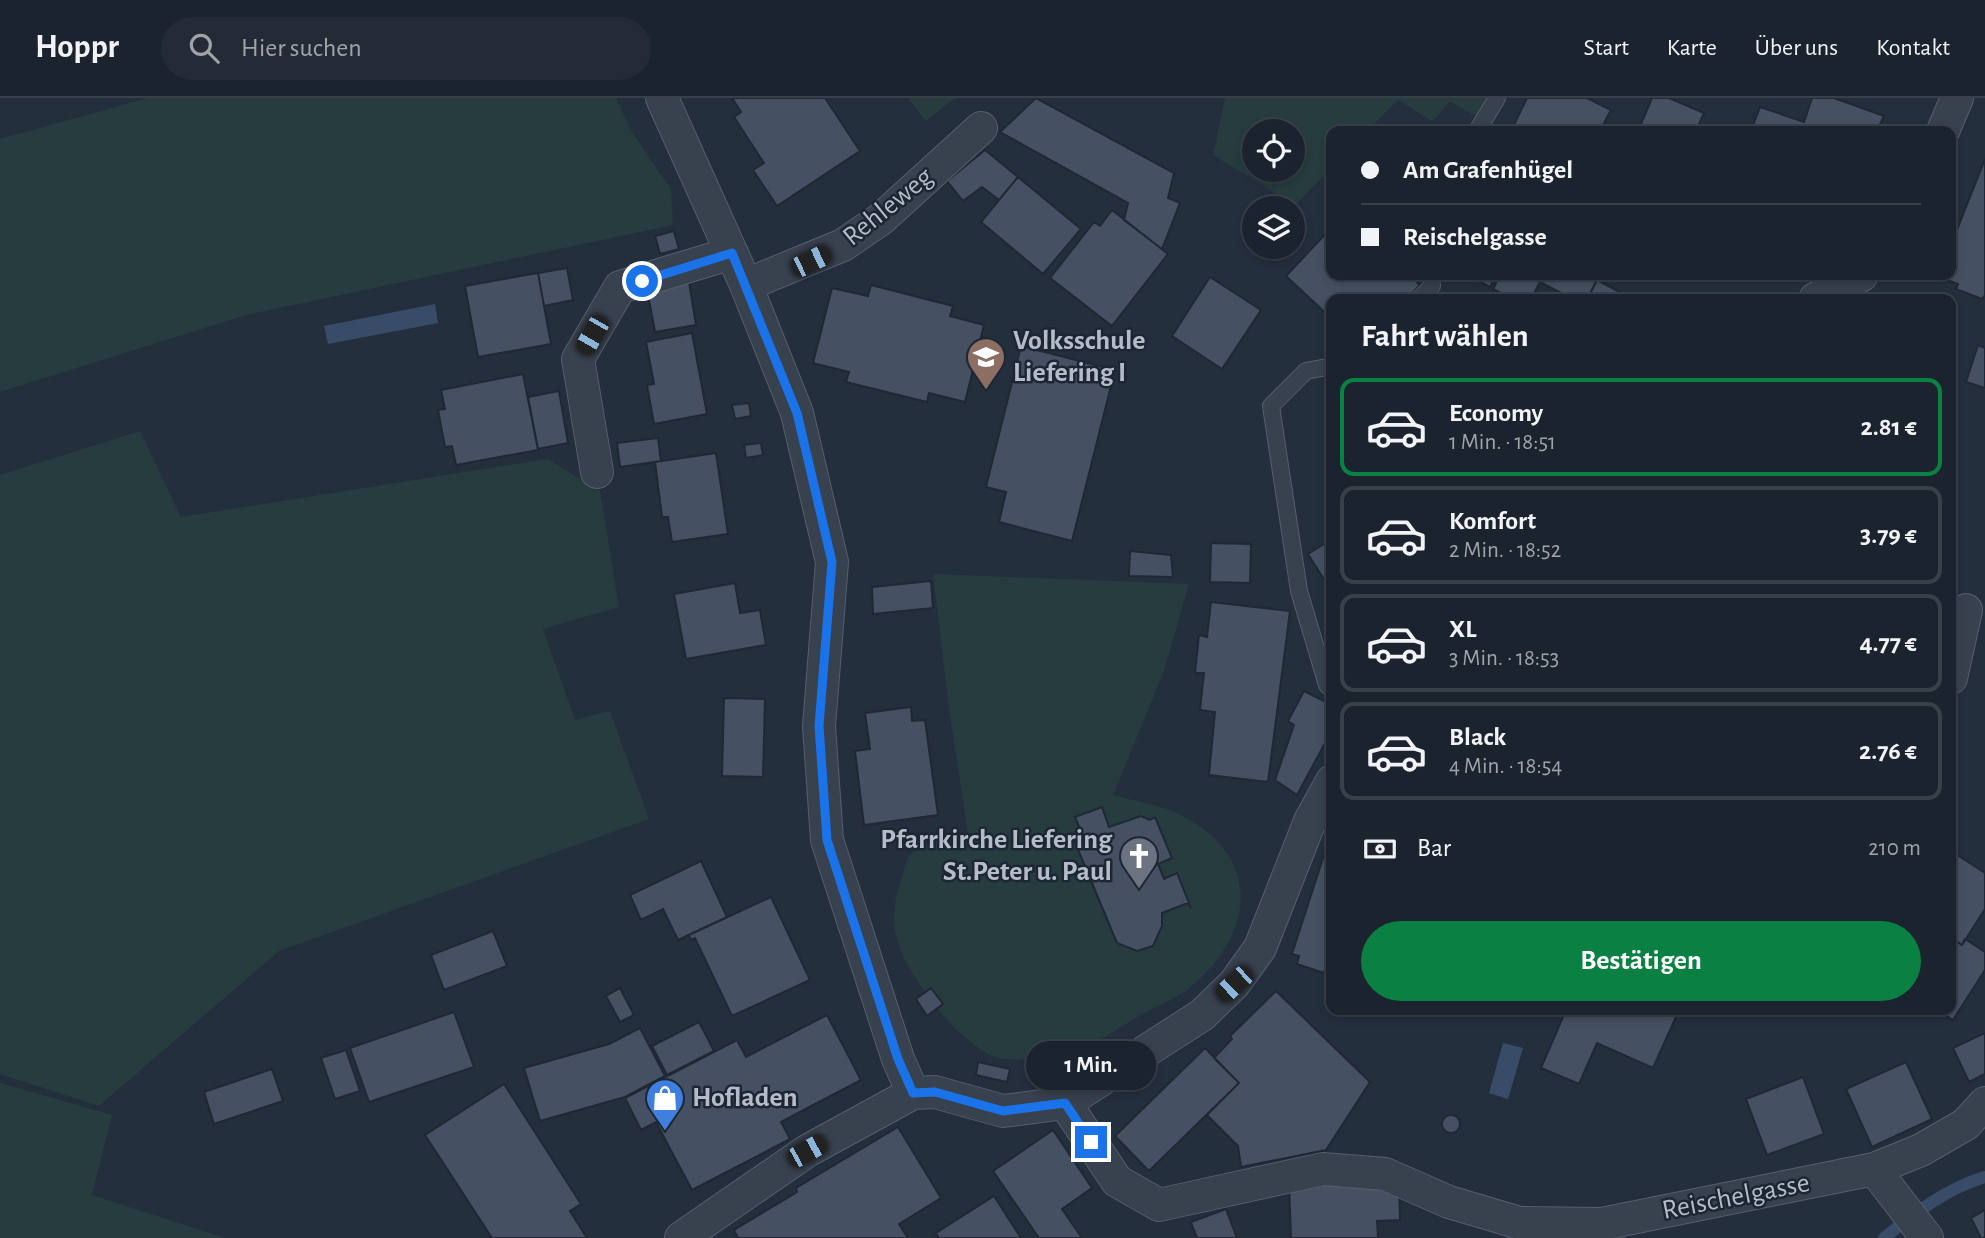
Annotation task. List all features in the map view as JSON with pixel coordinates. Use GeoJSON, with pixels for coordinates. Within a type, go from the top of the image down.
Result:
{"type":"FeatureCollection","features":[{"type":"Feature","properties":{"kind":"street"},"geometry":{"type":"LineString","coordinates":[[662,98],[746,285],[797,413],[832,562],[819,726],[827,840],[898,1059],[913,1093]]}},
{"type":"Feature","properties":{"kind":"street"},"geometry":{"type":"LineString","coordinates":[[1945,126],[1957,98]]}},
{"type":"Feature","properties":{"kind":"street","name":"Rehleweg"},"geometry":{"type":"LineString","coordinates":[[746,285],[843,245],[881,219],[981,128]]}},
{"type":"Feature","properties":{"kind":"street"},"geometry":{"type":"LineString","coordinates":[[597,472],[578,359],[620,288],[732,253]]}},
{"type":"Feature","properties":{"kind":"street"},"geometry":{"type":"LineString","coordinates":[[1825,294],[1851,280]]}},
{"type":"Feature","properties":{"kind":"street"},"geometry":{"type":"LineString","coordinates":[[1956,665],[1968,611]]}},
{"type":"Feature","properties":{"kind":"street"},"geometry":{"type":"LineString","coordinates":[[681,1238],[807,1151],[913,1093],[935,1092],[1003,1111],[1065,1103],[1202,1015],[1234,984],[1260,948],[1311,821],[1326,793]]}},
{"type":"Feature","properties":{"kind":"street","name":"Reischelgasse"},"geometry":{"type":"LineString","coordinates":[[1065,1103],[1117,1181],[1158,1205],[1323,1169],[1385,1174],[1449,1202],[1520,1223],[1602,1224],[1874,1169],[1920,1150],[1966,1124],[1985,1103]]}},
{"type":"Feature","properties":{"kind":"street"},"geometry":{"type":"LineString","coordinates":[[1874,1169],[1915,1223]]}},
{"type":"Feature","properties":{"kind":"lane"},"geometry":{"type":"LineString","coordinates":[[1481,126],[1497,98]]}},
{"type":"Feature","properties":{"kind":"lane"},"geometry":{"type":"LineString","coordinates":[[1326,367],[1306,372],[1271,406],[1300,591],[1326,678]]}},
{"type":"Feature","properties":{"kind":"green space"},"geometry":{"type":"Polygon","coordinates":[[[148,98],[616,98],[631,131],[671,189],[673,225],[246,315],[0,392],[0,139],[148,98]]]}},
{"type":"Feature","properties":{"kind":"green space"},"geometry":{"type":"Polygon","coordinates":[[[908,98],[955,98],[926,121],[908,98]]]}},
{"type":"Feature","properties":{"kind":"green space"},"geometry":{"type":"Polygon","coordinates":[[[1225,98],[1487,98],[1476,116],[1450,102],[1432,121],[1398,100],[1372,126],[1326,126],[1326,174],[1304,196],[1280,196],[1257,182],[1305,182],[1305,119],[1242,119],[1242,173],[1213,155],[1225,98]]]}},
{"type":"Feature","properties":{"kind":"green space"},"geometry":{"type":"Polygon","coordinates":[[[140,431],[181,517],[547,459],[600,491],[619,607],[543,629],[575,720],[610,711],[649,819],[279,951],[99,1106],[0,1074],[0,475],[140,431]]]}},
{"type":"Feature","properties":{"kind":"green space"},"geometry":{"type":"Polygon","coordinates":[[[933,574],[1189,584],[1164,671],[1113,795],[1174,812],[1202,828],[1223,847],[1235,868],[1240,891],[1239,915],[1230,939],[1215,963],[1193,985],[1180,995],[1063,1058],[999,1058],[974,1045],[937,1008],[942,1004],[931,989],[925,992],[907,964],[897,938],[894,910],[910,855],[931,843],[968,833],[949,709],[933,574]]]}},
{"type":"Feature","properties":{"kind":"green space"},"geometry":{"type":"Polygon","coordinates":[[[0,1083],[112,1115],[92,1195],[225,1238],[0,1238],[0,1083]]]}},
{"type":"Feature","properties":{"kind":"water"},"geometry":{"type":"Polygon","coordinates":[[[435,304],[438,323],[328,344],[324,326],[435,304]]]}},
{"type":"Feature","properties":{"kind":"water"},"geometry":{"type":"Polygon","coordinates":[[[1503,1043],[1523,1048],[1508,1099],[1489,1093],[1503,1043]]]}},
{"type":"Feature","properties":{"kind":"building"},"geometry":{"type":"Polygon","coordinates":[[[732,98],[825,98],[860,151],[777,206],[753,170],[764,163],[734,117],[741,112],[732,98]]]}},
{"type":"Feature","properties":{"kind":"building"},"geometry":{"type":"Polygon","coordinates":[[[1036,98],[1174,173],[1168,198],[1180,203],[1162,249],[1124,220],[1128,203],[1000,132],[1036,98]]]}},
{"type":"Feature","properties":{"kind":"building"},"geometry":{"type":"Polygon","coordinates":[[[1527,98],[1587,98],[1611,110],[1603,125],[1605,126],[1513,126],[1527,98]]]}},
{"type":"Feature","properties":{"kind":"building"},"geometry":{"type":"Polygon","coordinates":[[[1652,98],[1669,98],[1704,113],[1698,126],[1640,126],[1652,98]]]}},
{"type":"Feature","properties":{"kind":"building"},"geometry":{"type":"Polygon","coordinates":[[[1812,98],[1834,98],[1884,116],[1879,126],[1753,126],[1760,107],[1804,122],[1812,98]]]}},
{"type":"Feature","properties":{"kind":"building"},"geometry":{"type":"Polygon","coordinates":[[[985,150],[1018,177],[999,200],[982,187],[963,201],[947,181],[985,150]]]}},
{"type":"Feature","properties":{"kind":"building"},"geometry":{"type":"Polygon","coordinates":[[[1985,159],[1985,295],[1982,299],[1956,289],[1958,284],[1947,280],[1956,280],[1956,232],[1985,159]]]}},
{"type":"Feature","properties":{"kind":"building"},"geometry":{"type":"Polygon","coordinates":[[[1018,177],[1081,229],[1043,274],[981,222],[1018,177]]]}},
{"type":"Feature","properties":{"kind":"building"},"geometry":{"type":"Polygon","coordinates":[[[1112,210],[1168,254],[1112,326],[1050,278],[1094,222],[1100,226],[1112,210]]]}},
{"type":"Feature","properties":{"kind":"building"},"geometry":{"type":"Polygon","coordinates":[[[674,231],[679,249],[660,254],[655,236],[674,231]]]}},
{"type":"Feature","properties":{"kind":"building"},"geometry":{"type":"Polygon","coordinates":[[[1326,233],[1326,280],[1414,280],[1420,285],[1412,294],[1326,294],[1326,313],[1286,276],[1305,259],[1326,233]]]}},
{"type":"Feature","properties":{"kind":"building"},"geometry":{"type":"Polygon","coordinates":[[[567,268],[573,300],[544,306],[538,273],[567,268]]]}},
{"type":"Feature","properties":{"kind":"building"},"geometry":{"type":"Polygon","coordinates":[[[538,273],[551,344],[478,357],[465,286],[538,273]]]}},
{"type":"Feature","properties":{"kind":"building"},"geometry":{"type":"Polygon","coordinates":[[[1210,277],[1261,310],[1222,369],[1172,336],[1210,277]]]}},
{"type":"Feature","properties":{"kind":"building"},"geometry":{"type":"Polygon","coordinates":[[[1477,280],[1494,280],[1490,287],[1477,280]]]}},
{"type":"Feature","properties":{"kind":"building"},"geometry":{"type":"Polygon","coordinates":[[[1498,280],[1597,280],[1590,294],[1563,294],[1540,282],[1534,294],[1502,294],[1493,289],[1498,280]]]}},
{"type":"Feature","properties":{"kind":"building"},"geometry":{"type":"Polygon","coordinates":[[[1597,280],[1624,294],[1590,294],[1597,280]]]}},
{"type":"Feature","properties":{"kind":"building"},"geometry":{"type":"Polygon","coordinates":[[[689,282],[696,325],[655,332],[647,289],[689,282]]]}},
{"type":"Feature","properties":{"kind":"building"},"geometry":{"type":"Polygon","coordinates":[[[871,285],[953,306],[950,316],[984,325],[965,402],[929,393],[927,402],[846,382],[849,372],[813,363],[832,288],[868,296],[871,285]]]}},
{"type":"Feature","properties":{"kind":"building"},"geometry":{"type":"Polygon","coordinates":[[[692,333],[707,414],[654,424],[647,385],[654,384],[646,342],[692,333]]]}},
{"type":"Feature","properties":{"kind":"building"},"geometry":{"type":"Polygon","coordinates":[[[1978,345],[1985,348],[1985,388],[1966,382],[1978,345]]]}},
{"type":"Feature","properties":{"kind":"building"},"geometry":{"type":"Polygon","coordinates":[[[1021,346],[1115,370],[1072,541],[999,522],[1006,492],[986,487],[1021,346]]]}},
{"type":"Feature","properties":{"kind":"building"},"geometry":{"type":"Polygon","coordinates":[[[523,374],[538,450],[456,465],[452,446],[445,447],[438,410],[445,409],[441,390],[523,374]]]}},
{"type":"Feature","properties":{"kind":"building"},"geometry":{"type":"Polygon","coordinates":[[[559,391],[568,443],[538,449],[528,397],[559,391]]]}},
{"type":"Feature","properties":{"kind":"building"},"geometry":{"type":"Polygon","coordinates":[[[749,403],[751,416],[735,419],[732,405],[749,403]]]}},
{"type":"Feature","properties":{"kind":"building"},"geometry":{"type":"Polygon","coordinates":[[[658,438],[661,461],[620,467],[617,443],[658,438]]]}},
{"type":"Feature","properties":{"kind":"building"},"geometry":{"type":"Polygon","coordinates":[[[761,443],[763,455],[746,458],[744,445],[761,443]]]}},
{"type":"Feature","properties":{"kind":"building"},"geometry":{"type":"Polygon","coordinates":[[[716,453],[728,534],[672,542],[668,517],[662,517],[655,462],[716,453]]]}},
{"type":"Feature","properties":{"kind":"building"},"geometry":{"type":"Polygon","coordinates":[[[1211,543],[1251,544],[1250,583],[1210,582],[1211,543]]]}},
{"type":"Feature","properties":{"kind":"building"},"geometry":{"type":"Polygon","coordinates":[[[1326,543],[1326,582],[1308,554],[1326,543]]]}},
{"type":"Feature","properties":{"kind":"building"},"geometry":{"type":"Polygon","coordinates":[[[1130,551],[1171,555],[1173,577],[1129,576],[1130,551]]]}},
{"type":"Feature","properties":{"kind":"building"},"geometry":{"type":"Polygon","coordinates":[[[931,581],[933,608],[873,614],[872,587],[931,581]]]}},
{"type":"Feature","properties":{"kind":"building"},"geometry":{"type":"Polygon","coordinates":[[[735,583],[740,613],[760,610],[766,645],[686,659],[674,594],[735,583]]]}},
{"type":"Feature","properties":{"kind":"building"},"geometry":{"type":"Polygon","coordinates":[[[1211,602],[1290,611],[1268,782],[1209,775],[1215,712],[1200,710],[1204,673],[1195,673],[1199,635],[1207,637],[1211,602]]]}},
{"type":"Feature","properties":{"kind":"building"},"geometry":{"type":"Polygon","coordinates":[[[1304,691],[1326,702],[1326,741],[1297,795],[1275,780],[1294,725],[1288,721],[1304,691]]]}},
{"type":"Feature","properties":{"kind":"building"},"geometry":{"type":"Polygon","coordinates":[[[724,698],[765,699],[763,777],[722,776],[724,698]]]}},
{"type":"Feature","properties":{"kind":"building"},"geometry":{"type":"Polygon","coordinates":[[[911,707],[912,721],[925,720],[938,815],[864,825],[855,751],[870,749],[865,713],[911,707]]]}},
{"type":"Feature","properties":{"kind":"building","name":"Pfarrkirche Liefering St.Peter u. Paul"},"geometry":{"type":"Polygon","coordinates":[[[1102,807],[1109,827],[1141,816],[1150,820],[1155,817],[1172,858],[1158,864],[1164,879],[1177,873],[1191,908],[1188,903],[1162,913],[1162,926],[1153,946],[1137,951],[1117,943],[1074,840],[1083,836],[1075,817],[1102,807]]]}},
{"type":"Feature","properties":{"kind":"building"},"geometry":{"type":"Polygon","coordinates":[[[1326,849],[1324,973],[1297,964],[1299,956],[1292,954],[1326,849]]]}},
{"type":"Feature","properties":{"kind":"building"},"geometry":{"type":"Polygon","coordinates":[[[1956,854],[1985,873],[1985,909],[1962,945],[1956,941],[1956,854]]]}},
{"type":"Feature","properties":{"kind":"building"},"geometry":{"type":"Polygon","coordinates":[[[701,861],[727,917],[678,940],[663,909],[641,920],[630,895],[701,861]]]}},
{"type":"Feature","properties":{"kind":"building"},"geometry":{"type":"Polygon","coordinates":[[[771,897],[810,980],[732,1016],[695,938],[691,940],[689,935],[771,897]]]}},
{"type":"Feature","properties":{"kind":"building"},"geometry":{"type":"Polygon","coordinates":[[[493,931],[507,966],[444,990],[431,955],[493,931]]]}},
{"type":"Feature","properties":{"kind":"building"},"geometry":{"type":"Polygon","coordinates":[[[1965,939],[1985,952],[1985,970],[1953,1020],[1945,1015],[1956,1015],[1956,941],[1962,945],[1965,939]]]}},
{"type":"Feature","properties":{"kind":"building"},"geometry":{"type":"Polygon","coordinates":[[[620,988],[634,1015],[620,1022],[606,996],[620,988]]]}},
{"type":"Feature","properties":{"kind":"building"},"geometry":{"type":"Polygon","coordinates":[[[931,988],[943,1004],[927,1016],[916,999],[931,988]]]}},
{"type":"Feature","properties":{"kind":"building"},"geometry":{"type":"Polygon","coordinates":[[[1276,991],[1370,1082],[1326,1150],[1241,1167],[1238,1146],[1207,1115],[1239,1083],[1214,1058],[1232,1039],[1230,1036],[1276,991]]]}},
{"type":"Feature","properties":{"kind":"building"},"geometry":{"type":"Polygon","coordinates":[[[454,1012],[474,1067],[369,1102],[350,1048],[454,1012]]]}},
{"type":"Feature","properties":{"kind":"building"},"geometry":{"type":"Polygon","coordinates":[[[827,1015],[861,1080],[781,1122],[790,1139],[692,1190],[656,1122],[641,1130],[625,1098],[737,1040],[746,1057],[827,1015]]]}},
{"type":"Feature","properties":{"kind":"building"},"geometry":{"type":"Polygon","coordinates":[[[1564,1015],[1677,1015],[1653,1068],[1597,1043],[1579,1084],[1541,1068],[1564,1015]]]}},
{"type":"Feature","properties":{"kind":"building"},"geometry":{"type":"Polygon","coordinates":[[[699,1022],[714,1051],[667,1075],[652,1046],[699,1022]]]}},
{"type":"Feature","properties":{"kind":"building"},"geometry":{"type":"Polygon","coordinates":[[[640,1028],[665,1076],[625,1097],[540,1121],[524,1068],[609,1044],[640,1028]]]}},
{"type":"Feature","properties":{"kind":"building"},"geometry":{"type":"Polygon","coordinates":[[[1985,1033],[1985,1074],[1969,1082],[1953,1048],[1985,1033]]]}},
{"type":"Feature","properties":{"kind":"building"},"geometry":{"type":"Polygon","coordinates":[[[1205,1048],[1239,1083],[1149,1171],[1115,1136],[1205,1048]]]}},
{"type":"Feature","properties":{"kind":"building"},"geometry":{"type":"Polygon","coordinates":[[[346,1050],[360,1091],[335,1099],[321,1058],[346,1050]]]}},
{"type":"Feature","properties":{"kind":"building"},"geometry":{"type":"Polygon","coordinates":[[[978,1062],[1010,1069],[1007,1082],[976,1075],[978,1062]]]}},
{"type":"Feature","properties":{"kind":"building"},"geometry":{"type":"Polygon","coordinates":[[[1906,1062],[1932,1119],[1872,1147],[1846,1089],[1906,1062]]]}},
{"type":"Feature","properties":{"kind":"building"},"geometry":{"type":"Polygon","coordinates":[[[272,1069],[283,1101],[214,1124],[204,1092],[272,1069]]]}},
{"type":"Feature","properties":{"kind":"building"},"geometry":{"type":"Polygon","coordinates":[[[1803,1077],[1824,1134],[1767,1155],[1746,1099],[1803,1077]]]}},
{"type":"Feature","properties":{"kind":"building"},"geometry":{"type":"Polygon","coordinates":[[[504,1084],[581,1204],[570,1211],[587,1238],[492,1238],[425,1135],[504,1084]]]}},
{"type":"Feature","properties":{"kind":"building"},"geometry":{"type":"Polygon","coordinates":[[[1447,1115],[1455,1115],[1460,1124],[1458,1131],[1447,1133],[1442,1128],[1442,1120],[1447,1115]]]}},
{"type":"Feature","properties":{"kind":"building"},"geometry":{"type":"Polygon","coordinates":[[[898,1127],[941,1198],[899,1224],[908,1238],[738,1238],[734,1230],[797,1192],[796,1188],[898,1127]]]}},
{"type":"Feature","properties":{"kind":"building"},"geometry":{"type":"Polygon","coordinates":[[[1053,1130],[1092,1188],[1062,1209],[1082,1238],[1039,1238],[993,1171],[1053,1130]]]}},
{"type":"Feature","properties":{"kind":"building"},"geometry":{"type":"Polygon","coordinates":[[[1289,1182],[1399,1186],[1400,1220],[1377,1221],[1378,1238],[1291,1238],[1289,1182]]]}},
{"type":"Feature","properties":{"kind":"building"},"geometry":{"type":"Polygon","coordinates":[[[994,1196],[1021,1238],[939,1238],[936,1233],[994,1196]]]}},
{"type":"Feature","properties":{"kind":"building"},"geometry":{"type":"Polygon","coordinates":[[[1226,1209],[1237,1238],[1197,1238],[1191,1222],[1226,1209]]]}},
{"type":"Feature","properties":{"kind":"building"},"geometry":{"type":"Polygon","coordinates":[[[1985,1210],[1985,1238],[1981,1238],[1971,1218],[1985,1210]]]}},
{"type":"Feature","properties":{"kind":"waterway"},"geometry":{"type":"LineString","coordinates":[[1884,1238],[1945,1195],[1985,1177]]}},
{"type":"Feature","properties":{"kind":"place","name":"Volksschule Liefering I"},"geometry":{"type":"Point","coordinates":[986,391]}},
{"type":"Feature","properties":{"kind":"place","name":"Pfarrkirche Liefering St.Peter u. Paul"},"geometry":{"type":"Point","coordinates":[1139,890]}},
{"type":"Feature","properties":{"kind":"place","name":"Hofladen"},"geometry":{"type":"Point","coordinates":[665,1132]}},
{"type":"Feature","properties":{"kind":"route"},"geometry":{"type":"LineString","coordinates":[[642,281],[732,253],[797,413],[832,562],[819,726],[827,840],[898,1059],[913,1093],[935,1092],[1003,1111],[1065,1103],[1091,1142]]}}]}
